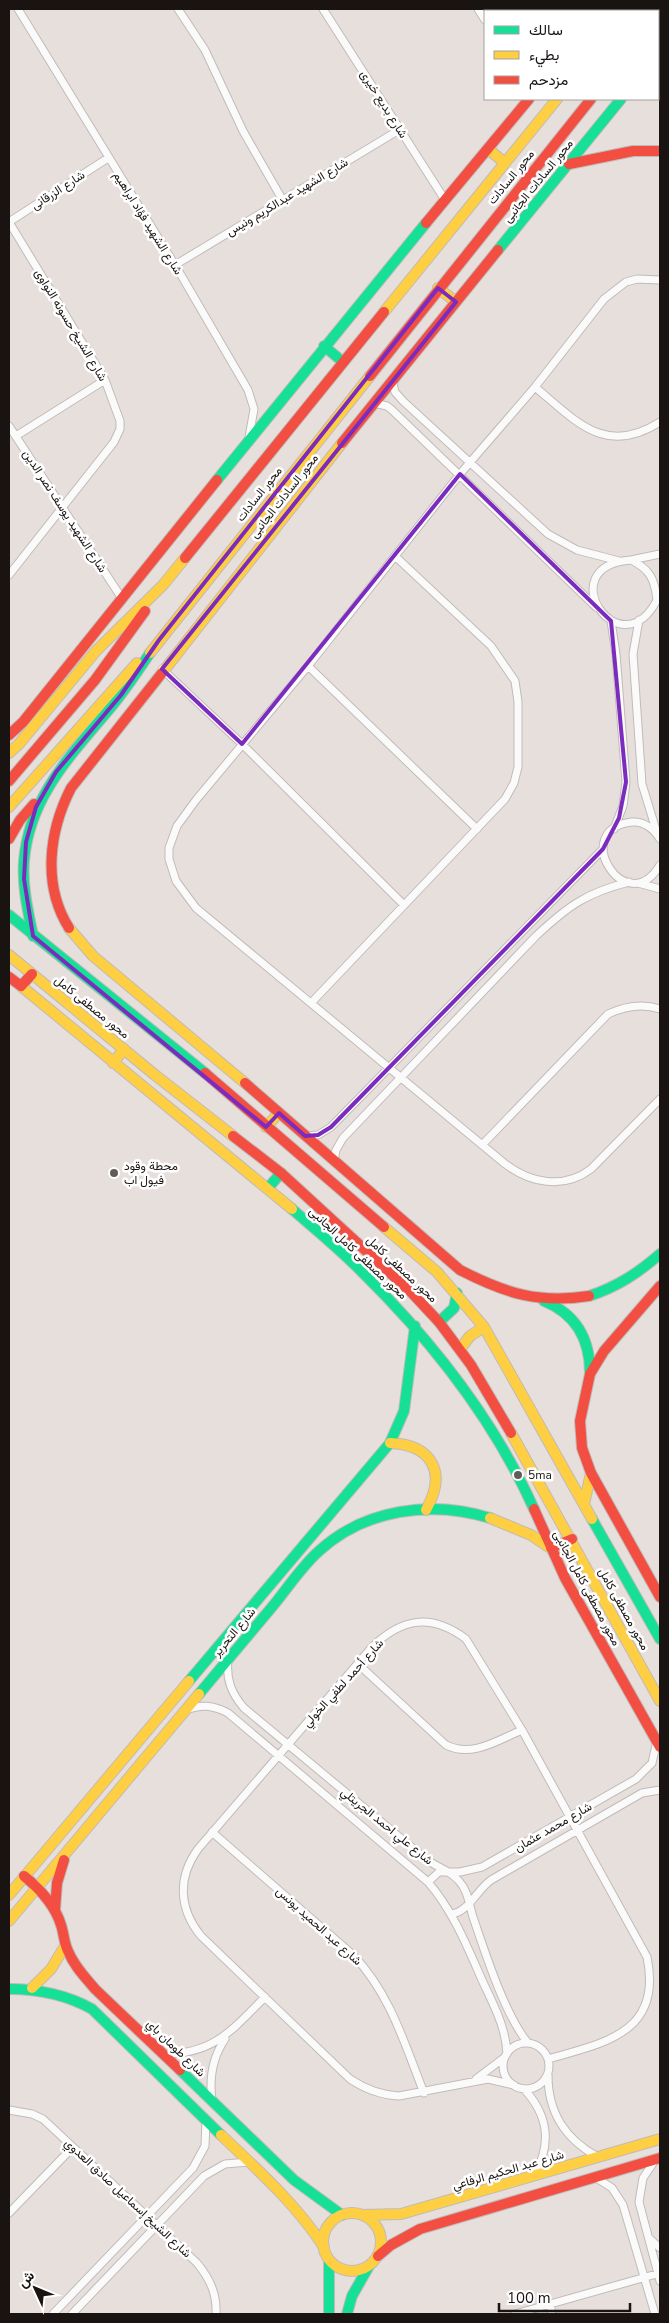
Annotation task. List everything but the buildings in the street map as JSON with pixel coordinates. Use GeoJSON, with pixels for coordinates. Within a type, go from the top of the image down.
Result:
{"type":"FeatureCollection","features":[{"type":"Feature","properties":{"kind":"street"},"geometry":{"type":"LineString","coordinates":[[178,9],[205,50],[243,131],[282,199]]}},
{"type":"Feature","properties":{"kind":"street","name":"شارع بديع خيرى"},"geometry":{"type":"LineString","coordinates":[[323,9],[445,200]]}},
{"type":"Feature","properties":{"kind":"street","name":"شارع الشهيد فؤاد ابراهيم"},"geometry":{"type":"LineString","coordinates":[[18,10],[175,265],[250,395],[254,409],[249,440]]}},
{"type":"Feature","properties":{"kind":"street"},"geometry":{"type":"LineString","coordinates":[[9,735],[23,722],[121,597],[324,346],[528,100]]}},
{"type":"Feature","properties":{"kind":"street","name":"محور السادات"},"geometry":{"type":"LineString","coordinates":[[9,753],[19,744],[96,652],[163,586],[556,100]]}},
{"type":"Feature","properties":{"kind":"street","name":"محور السادات"},"geometry":{"type":"LineString","coordinates":[[33,936],[25,898],[24,861],[30,824],[39,800],[56,772],[126,689],[159,640],[438,288],[590,100]]}},
{"type":"Feature","properties":{"kind":"street","name":"محور السادات الجانبى"},"geometry":{"type":"LineString","coordinates":[[279,1113],[88,951],[76,938],[59,910],[55,888],[51,847],[58,814],[71,788],[162,669],[392,380],[619,100]]}},
{"type":"Feature","properties":{"kind":"street","name":"شارع الشهيد عبدالكريم ونيس"},"geometry":{"type":"LineString","coordinates":[[175,265],[282,199],[400,130]]}},
{"type":"Feature","properties":{"kind":"street"},"geometry":{"type":"LineString","coordinates":[[488,149],[505,163]]}},
{"type":"Feature","properties":{"kind":"street"},"geometry":{"type":"LineString","coordinates":[[569,164],[633,151],[660,151]]}},
{"type":"Feature","properties":{"kind":"street","name":"شارع الزرقانى"},"geometry":{"type":"LineString","coordinates":[[9,222],[108,158]]}},
{"type":"Feature","properties":{"kind":"street","name":"شارع الشيخ حسونه النواوى"},"geometry":{"type":"LineString","coordinates":[[9,222],[105,380],[118,414],[120,429],[117,438],[64,509],[9,575]]}},
{"type":"Feature","properties":{"kind":"street"},"geometry":{"type":"LineString","coordinates":[[660,280],[632,281],[610,293],[535,387],[460,474],[308,666],[196,800],[177,826],[169,848],[172,871],[181,890],[196,908],[311,1002],[387,1068],[513,1170],[529,1177],[551,1182],[574,1179],[591,1169],[660,1099]]}},
{"type":"Feature","properties":{"kind":"street"},"geometry":{"type":"LineString","coordinates":[[438,288],[456,302]]}},
{"type":"Feature","properties":{"kind":"street"},"geometry":{"type":"LineString","coordinates":[[324,346],[344,362]]}},
{"type":"Feature","properties":{"kind":"street"},"geometry":{"type":"LineString","coordinates":[[16,436],[105,380]]}},
{"type":"Feature","properties":{"kind":"street"},"geometry":{"type":"LineString","coordinates":[[392,380],[398,397],[557,540],[576,550],[619,561],[660,554]]}},
{"type":"Feature","properties":{"kind":"street"},"geometry":{"type":"LineString","coordinates":[[535,387],[574,420],[601,435],[630,436],[643,433],[660,422]]}},
{"type":"Feature","properties":{"kind":"street"},"geometry":{"type":"LineString","coordinates":[[374,403],[392,410],[460,474],[602,615],[620,624],[640,620],[646,616],[659,599],[653,578],[641,565],[631,560]]}},
{"type":"Feature","properties":{"kind":"street","name":"شارع الشهيد يوسف نصر الدين"},"geometry":{"type":"LineString","coordinates":[[9,426],[121,597]]}},
{"type":"Feature","properties":{"kind":"street"},"geometry":{"type":"LineString","coordinates":[[311,1002],[478,829],[505,799],[517,774],[519,755],[515,681],[491,646],[396,557]]}},
{"type":"Feature","properties":{"kind":"street"},"geometry":{"type":"LineString","coordinates":[[596,607],[593,590],[595,581],[606,567],[619,561]]}},
{"type":"Feature","properties":{"kind":"street"},"geometry":{"type":"LineString","coordinates":[[9,781],[95,680],[163,586]]}},
{"type":"Feature","properties":{"kind":"street"},"geometry":{"type":"LineString","coordinates":[[640,620],[633,654],[642,784],[658,836]]}},
{"type":"Feature","properties":{"kind":"street"},"geometry":{"type":"LineString","coordinates":[[611,621],[616,654],[626,782],[623,806],[614,829],[605,842],[603,849],[607,867],[613,874],[632,882],[660,889]]}},
{"type":"Feature","properties":{"kind":"street"},"geometry":{"type":"LineString","coordinates":[[9,807],[110,692],[159,640]]}},
{"type":"Feature","properties":{"kind":"street"},"geometry":{"type":"LineString","coordinates":[[308,666],[478,829]]}},
{"type":"Feature","properties":{"kind":"street"},"geometry":{"type":"LineString","coordinates":[[162,669],[242,744],[404,904]]}},
{"type":"Feature","properties":{"kind":"street"},"geometry":{"type":"LineString","coordinates":[[9,839],[20,820],[39,800]]}},
{"type":"Feature","properties":{"kind":"street"},"geometry":{"type":"LineString","coordinates":[[614,829],[624,823],[636,822],[647,825],[658,836]]}},
{"type":"Feature","properties":{"kind":"street"},"geometry":{"type":"LineString","coordinates":[[305,1136],[318,1135],[331,1127],[603,849]]}},
{"type":"Feature","properties":{"kind":"street"},"geometry":{"type":"LineString","coordinates":[[334,1161],[336,1150],[344,1138],[564,910],[595,893],[650,876],[660,865]]}},
{"type":"Feature","properties":{"kind":"street","name":"محور مصطفى كامل"},"geometry":{"type":"LineString","coordinates":[[9,915],[175,1048],[437,1272],[457,1293],[484,1327],[660,1639]]}},
{"type":"Feature","properties":{"kind":"street","name":"محور مصطفى كامل"},"geometry":{"type":"LineString","coordinates":[[9,955],[281,1174],[412,1293],[439,1322],[460,1349],[517,1442],[660,1701]]}},
{"type":"Feature","properties":{"kind":"street"},"geometry":{"type":"LineString","coordinates":[[21,986],[32,974]]}},
{"type":"Feature","properties":{"kind":"street","name":"محور مصطفى كامل الجانبى"},"geometry":{"type":"LineString","coordinates":[[9,977],[268,1188],[368,1276],[415,1326],[454,1374],[489,1426],[520,1480],[564,1578],[659,1744]]}},
{"type":"Feature","properties":{"kind":"street"},"geometry":{"type":"LineString","coordinates":[[482,1144],[608,1014],[626,1007],[636,1006],[660,1009]]}},
{"type":"Feature","properties":{"kind":"street"},"geometry":{"type":"LineString","coordinates":[[113,1063],[124,1049]]}},
{"type":"Feature","properties":{"kind":"street"},"geometry":{"type":"LineString","coordinates":[[266,1127],[279,1113],[449,1261],[481,1282],[503,1292],[538,1300],[561,1309],[579,1326],[589,1349],[590,1374],[580,1421],[582,1448],[591,1473],[660,1597]]}},
{"type":"Feature","properties":{"kind":"street"},"geometry":{"type":"LineString","coordinates":[[268,1188],[281,1174]]}},
{"type":"Feature","properties":{"kind":"street"},"geometry":{"type":"LineString","coordinates":[[538,1300],[572,1300],[612,1288],[647,1267],[660,1254]]}},
{"type":"Feature","properties":{"kind":"street"},"geometry":{"type":"LineString","coordinates":[[590,1374],[614,1338],[660,1286]]}},
{"type":"Feature","properties":{"kind":"street"},"geometry":{"type":"LineString","coordinates":[[439,1322],[451,1312],[456,1303],[457,1293]]}},
{"type":"Feature","properties":{"kind":"street","name":"شارع التحرير"},"geometry":{"type":"LineString","coordinates":[[9,1894],[390,1443],[404,1411],[415,1326]]}},
{"type":"Feature","properties":{"kind":"street"},"geometry":{"type":"LineString","coordinates":[[460,1349],[470,1336],[484,1327]]}},
{"type":"Feature","properties":{"kind":"street"},"geometry":{"type":"LineString","coordinates":[[390,1443],[408,1444],[424,1453],[430,1459],[434,1467],[437,1485],[435,1494],[426,1510]]}},
{"type":"Feature","properties":{"kind":"street"},"geometry":{"type":"LineString","coordinates":[[584,1504],[591,1473]]}},
{"type":"Feature","properties":{"kind":"street","name":"شارع التحرير"},"geometry":{"type":"LineString","coordinates":[[9,1922],[185,1710],[327,1544],[350,1529],[375,1518],[392,1513],[426,1510],[451,1511],[499,1521],[533,1535],[551,1548]]}},
{"type":"Feature","properties":{"kind":"street"},"geometry":{"type":"LineString","coordinates":[[551,1548],[572,1539]]}},
{"type":"Feature","properties":{"kind":"street","name":"شارع أحمد لطفي الخولي"},"geometry":{"type":"LineString","coordinates":[[514,2085],[494,2080],[474,2081],[424,2093],[398,2096],[385,2095],[360,2086],[201,1936],[185,1908],[183,1887],[187,1867],[198,1850],[372,1648],[394,1629],[418,1622],[444,1626],[466,1639],[522,1730],[646,1957],[650,1981],[648,1992],[641,2011],[630,2026],[621,2034],[608,2041],[548,2059]]}},
{"type":"Feature","properties":{"kind":"street","name":"شارع علي احمد الجريتلي"},"geometry":{"type":"LineString","coordinates":[[228,1660],[228,1680],[237,1700],[288,1745],[427,1860],[449,1872],[463,1885],[495,1976],[518,2028],[528,2043]]}},
{"type":"Feature","properties":{"kind":"street"},"geometry":{"type":"LineString","coordinates":[[358,1664],[446,1745],[472,1750],[522,1730]]}},
{"type":"Feature","properties":{"kind":"street","name":"شارع علي احمد الجريتلي"},"geometry":{"type":"LineString","coordinates":[[185,1710],[202,1706],[220,1709],[279,1756],[428,1882],[452,1914],[504,2031],[506,2055]]}},
{"type":"Feature","properties":{"kind":"street","name":"شارع محمد عثمان"},"geometry":{"type":"LineString","coordinates":[[428,1882],[439,1872],[472,1871],[482,1868],[570,1817],[645,1772],[659,1744]]}},
{"type":"Feature","properties":{"kind":"street","name":"شارع محمد عثمان"},"geometry":{"type":"LineString","coordinates":[[452,1914],[462,1912],[475,1894],[491,1880],[642,1793],[660,1790]]}},
{"type":"Feature","properties":{"kind":"street","name":"شارع عبد الحميد يونس"},"geometry":{"type":"LineString","coordinates":[[212,1832],[353,1955],[372,1976],[386,2000],[424,2093]]}},
{"type":"Feature","properties":{"kind":"street"},"geometry":{"type":"LineString","coordinates":[[55,1911],[57,1883],[67,1853]]}},
{"type":"Feature","properties":{"kind":"street","name":"شارع طومان باي"},"geometry":{"type":"LineString","coordinates":[[24,1876],[38,1887],[55,1911],[64,1936],[65,1946],[95,1989],[294,2180],[342,2215]]}},
{"type":"Feature","properties":{"kind":"street"},"geometry":{"type":"LineString","coordinates":[[32,1988],[51,1970],[65,1946]]}},
{"type":"Feature","properties":{"kind":"street"},"geometry":{"type":"LineString","coordinates":[[9,1988],[32,1988],[63,1994],[92,2009],[298,2211],[324,2247],[329,2260],[329,2314]]}},
{"type":"Feature","properties":{"kind":"street"},"geometry":{"type":"LineString","coordinates":[[212,2101],[211,2073],[220,2046],[227,2035],[265,1997]]}},
{"type":"Feature","properties":{"kind":"street"},"geometry":{"type":"LineString","coordinates":[[164,2054],[191,2052],[204,2048],[227,2035]]}},
{"type":"Feature","properties":{"kind":"street"},"geometry":{"type":"LineString","coordinates":[[548,2074],[534,2088],[524,2089],[514,2085],[504,2072],[506,2055],[518,2045],[528,2043],[539,2047],[548,2059],[549,2096],[556,2117],[573,2141],[598,2157]]}},
{"type":"Feature","properties":{"kind":"street","name":"شارع أحمد لطفي الخولي"},"geometry":{"type":"LineString","coordinates":[[474,2081],[496,2066],[506,2055]]}},
{"type":"Feature","properties":{"kind":"street"},"geometry":{"type":"LineString","coordinates":[[524,2089],[540,2111],[545,2130],[545,2151],[534,2176]]}},
{"type":"Feature","properties":{"kind":"street","name":"شارع الشيخ إسماعيل صادق العدوي"},"geometry":{"type":"LineString","coordinates":[[9,2110],[27,2112],[43,2119],[197,2263],[206,2274],[217,2301],[216,2314]]}},
{"type":"Feature","properties":{"kind":"street"},"geometry":{"type":"LineString","coordinates":[[53,2314],[193,2168],[200,2157],[206,2139],[206,2120]]}},
{"type":"Feature","properties":{"kind":"street","name":"شارع عبد الحكيم الرفاعي"},"geometry":{"type":"LineString","coordinates":[[362,2215],[401,2214],[660,2139]]}},
{"type":"Feature","properties":{"kind":"street"},"geometry":{"type":"LineString","coordinates":[[9,2213],[73,2147]]}},
{"type":"Feature","properties":{"kind":"street"},"geometry":{"type":"LineString","coordinates":[[347,2314],[352,2296],[369,2266],[391,2245],[420,2229],[658,2158]]}},
{"type":"Feature","properties":{"kind":"street"},"geometry":{"type":"LineString","coordinates":[[515,2314],[644,2278],[660,2276],[639,2202],[643,2178],[658,2158]]}},
{"type":"Feature","properties":{"kind":"street"},"geometry":{"type":"LineString","coordinates":[[72,2314],[204,2176],[214,2169],[237,2162],[249,2162]]}},
{"type":"Feature","properties":{"kind":"street"},"geometry":{"type":"LineString","coordinates":[[594,2177],[612,2188],[623,2205],[655,2314]]}},
{"type":"Feature","properties":{"kind":"street"},"geometry":{"type":"LineString","coordinates":[[324,2247],[327,2228],[342,2215],[362,2215],[374,2222],[381,2234],[381,2249],[378,2256]]}},
{"type":"Feature","properties":{"kind":"street"},"geometry":{"type":"LineString","coordinates":[[648,2237],[660,2248]]}},
{"type":"Feature","properties":{"kind":"street"},"geometry":{"type":"LineString","coordinates":[[329,2260],[334,2265],[348,2271],[355,2271],[369,2266]]}},
{"type":"Feature","properties":{"kind":"street"},"geometry":{"type":"LineString","coordinates":[[550,2304],[552,2314]]}},
{"type":"Feature","properties":{"kind":"highlighted area"},"geometry":{"type":"Polygon","coordinates":[[[438,288],[456,302],[162,669],[242,744],[460,474],[611,621],[626,782],[619,818],[603,849],[331,1127],[318,1135],[305,1136],[279,1113],[266,1127],[33,936],[24,879],[26,842],[36,807],[56,772],[121,695],[159,640],[438,288]]]}},
{"type":"Feature","properties":{"kind":"traffic: fast"},"geometry":{"type":"LineString","coordinates":[[498,250],[620,100]]}},
{"type":"Feature","properties":{"kind":"traffic: fast"},"geometry":{"type":"LineString","coordinates":[[217,480],[426,223]]}},
{"type":"Feature","properties":{"kind":"traffic: fast"},"geometry":{"type":"LineString","coordinates":[[324,346],[343,362]]}},
{"type":"Feature","properties":{"kind":"traffic: fast"},"geometry":{"type":"LineString","coordinates":[[33,936],[26,898],[24,861],[34,816],[55,777],[122,693],[150,653]]}},
{"type":"Feature","properties":{"kind":"traffic: fast"},"geometry":{"type":"LineString","coordinates":[[9,915],[205,1073]]}},
{"type":"Feature","properties":{"kind":"traffic: fast"},"geometry":{"type":"LineString","coordinates":[[268,1188],[281,1173]]}},
{"type":"Feature","properties":{"kind":"traffic: fast"},"geometry":{"type":"LineString","coordinates":[[292,1209],[355,1265],[389,1299],[437,1354],[481,1413],[518,1476],[534,1509]]}},
{"type":"Feature","properties":{"kind":"traffic: fast"},"geometry":{"type":"LineString","coordinates":[[589,1296],[627,1279],[660,1254]]}},
{"type":"Feature","properties":{"kind":"traffic: fast"},"geometry":{"type":"LineString","coordinates":[[439,1322],[454,1308],[457,1293]]}},
{"type":"Feature","properties":{"kind":"traffic: fast"},"geometry":{"type":"LineString","coordinates":[[544,1301],[565,1313],[579,1329],[587,1349],[590,1373]]}},
{"type":"Feature","properties":{"kind":"traffic: fast"},"geometry":{"type":"LineString","coordinates":[[189,1681],[390,1443],[404,1411],[415,1326]]}},
{"type":"Feature","properties":{"kind":"traffic: fast"},"geometry":{"type":"LineString","coordinates":[[199,1694],[306,1564],[337,1537],[378,1517],[422,1509],[468,1513],[490,1518]]}},
{"type":"Feature","properties":{"kind":"traffic: fast"},"geometry":{"type":"LineString","coordinates":[[592,1519],[660,1639]]}},
{"type":"Feature","properties":{"kind":"traffic: fast"},"geometry":{"type":"LineString","coordinates":[[9,1989],[52,1993],[92,2009],[221,2135]]}},
{"type":"Feature","properties":{"kind":"traffic: fast"},"geometry":{"type":"LineString","coordinates":[[180,2070],[294,2180],[342,2215]]}},
{"type":"Feature","properties":{"kind":"traffic: fast"},"geometry":{"type":"LineString","coordinates":[[329,2260],[329,2314]]}},
{"type":"Feature","properties":{"kind":"traffic: fast"},"geometry":{"type":"LineString","coordinates":[[347,2314],[352,2296],[369,2266]]}},
{"type":"Feature","properties":{"kind":"traffic: slow"},"geometry":{"type":"LineString","coordinates":[[384,312],[556,100]]}},
{"type":"Feature","properties":{"kind":"traffic: slow"},"geometry":{"type":"LineString","coordinates":[[488,149],[505,163]]}},
{"type":"Feature","properties":{"kind":"traffic: slow"},"geometry":{"type":"LineString","coordinates":[[438,288],[456,302]]}},
{"type":"Feature","properties":{"kind":"traffic: slow"},"geometry":{"type":"LineString","coordinates":[[150,653],[370,376]]}},
{"type":"Feature","properties":{"kind":"traffic: slow"},"geometry":{"type":"LineString","coordinates":[[162,673],[342,443]]}},
{"type":"Feature","properties":{"kind":"traffic: slow"},"geometry":{"type":"LineString","coordinates":[[9,753],[19,744],[96,651],[163,585],[185,558]]}},
{"type":"Feature","properties":{"kind":"traffic: slow"},"geometry":{"type":"LineString","coordinates":[[9,807],[137,663]]}},
{"type":"Feature","properties":{"kind":"traffic: slow"},"geometry":{"type":"LineString","coordinates":[[69,928],[93,956],[245,1083]]}},
{"type":"Feature","properties":{"kind":"traffic: slow"},"geometry":{"type":"LineString","coordinates":[[9,955],[155,1075],[233,1136]]}},
{"type":"Feature","properties":{"kind":"traffic: slow"},"geometry":{"type":"LineString","coordinates":[[21,986],[292,1209]]}},
{"type":"Feature","properties":{"kind":"traffic: slow"},"geometry":{"type":"LineString","coordinates":[[113,1063],[124,1049]]}},
{"type":"Feature","properties":{"kind":"traffic: slow"},"geometry":{"type":"LineString","coordinates":[[266,1127],[279,1113]]}},
{"type":"Feature","properties":{"kind":"traffic: slow"},"geometry":{"type":"LineString","coordinates":[[384,1227],[437,1272],[484,1327],[592,1519]]}},
{"type":"Feature","properties":{"kind":"traffic: slow"},"geometry":{"type":"LineString","coordinates":[[460,1349],[470,1336],[484,1327]]}},
{"type":"Feature","properties":{"kind":"traffic: slow"},"geometry":{"type":"LineString","coordinates":[[511,1433],[660,1701]]}},
{"type":"Feature","properties":{"kind":"traffic: slow"},"geometry":{"type":"LineString","coordinates":[[390,1443],[417,1449],[426,1455],[432,1463],[435,1473],[435,1484],[426,1510]]}},
{"type":"Feature","properties":{"kind":"traffic: slow"},"geometry":{"type":"LineString","coordinates":[[584,1504],[591,1473]]}},
{"type":"Feature","properties":{"kind":"traffic: slow"},"geometry":{"type":"LineString","coordinates":[[490,1518],[531,1535],[549,1547]]}},
{"type":"Feature","properties":{"kind":"traffic: slow"},"geometry":{"type":"LineString","coordinates":[[9,1895],[189,1681]]}},
{"type":"Feature","properties":{"kind":"traffic: slow"},"geometry":{"type":"LineString","coordinates":[[9,1921],[199,1694]]}},
{"type":"Feature","properties":{"kind":"traffic: slow"},"geometry":{"type":"LineString","coordinates":[[32,1988],[51,1969],[65,1946]]}},
{"type":"Feature","properties":{"kind":"traffic: slow"},"geometry":{"type":"LineString","coordinates":[[221,2135],[289,2202],[324,2247]]}},
{"type":"Feature","properties":{"kind":"traffic: slow"},"geometry":{"type":"LineString","coordinates":[[362,2215],[401,2214],[660,2139]]}},
{"type":"Feature","properties":{"kind":"traffic: slow"},"geometry":{"type":"LineString","coordinates":[[352,2213],[363,2215],[373,2221],[379,2231],[381,2242],[379,2253],[373,2263],[363,2269],[352,2271],[341,2269],[331,2263],[325,2253],[323,2242],[325,2231],[331,2221],[341,2215],[352,2213]]}},
{"type":"Feature","properties":{"kind":"traffic: jam"},"geometry":{"type":"LineString","coordinates":[[426,223],[528,100]]}},
{"type":"Feature","properties":{"kind":"traffic: jam"},"geometry":{"type":"LineString","coordinates":[[370,376],[590,100]]}},
{"type":"Feature","properties":{"kind":"traffic: jam"},"geometry":{"type":"LineString","coordinates":[[569,164],[633,151],[660,151]]}},
{"type":"Feature","properties":{"kind":"traffic: jam"},"geometry":{"type":"LineString","coordinates":[[342,443],[498,250]]}},
{"type":"Feature","properties":{"kind":"traffic: jam"},"geometry":{"type":"LineString","coordinates":[[185,558],[384,312]]}},
{"type":"Feature","properties":{"kind":"traffic: jam"},"geometry":{"type":"LineString","coordinates":[[9,735],[23,722],[217,480]]}},
{"type":"Feature","properties":{"kind":"traffic: jam"},"geometry":{"type":"LineString","coordinates":[[9,781],[95,680],[145,611]]}},
{"type":"Feature","properties":{"kind":"traffic: jam"},"geometry":{"type":"LineString","coordinates":[[69,928],[60,911],[52,876],[54,840],[63,805],[71,788],[162,673]]}},
{"type":"Feature","properties":{"kind":"traffic: jam"},"geometry":{"type":"LineString","coordinates":[[9,839],[20,820],[34,804]]}},
{"type":"Feature","properties":{"kind":"traffic: jam"},"geometry":{"type":"LineString","coordinates":[[9,977],[21,986],[32,974]]}},
{"type":"Feature","properties":{"kind":"traffic: jam"},"geometry":{"type":"LineString","coordinates":[[205,1073],[384,1227]]}},
{"type":"Feature","properties":{"kind":"traffic: jam"},"geometry":{"type":"LineString","coordinates":[[245,1083],[460,1270],[492,1285],[522,1295],[554,1299],[589,1296]]}},
{"type":"Feature","properties":{"kind":"traffic: jam"},"geometry":{"type":"LineString","coordinates":[[233,1136],[281,1173],[412,1293],[439,1322],[471,1365],[511,1433]]}},
{"type":"Feature","properties":{"kind":"traffic: jam"},"geometry":{"type":"LineString","coordinates":[[660,1286],[604,1351],[590,1374],[580,1421],[582,1448],[591,1473],[660,1597]]}},
{"type":"Feature","properties":{"kind":"traffic: jam"},"geometry":{"type":"LineString","coordinates":[[534,1509],[565,1578],[660,1747]]}},
{"type":"Feature","properties":{"kind":"traffic: jam"},"geometry":{"type":"LineString","coordinates":[[551,1548],[572,1539]]}},
{"type":"Feature","properties":{"kind":"traffic: jam"},"geometry":{"type":"LineString","coordinates":[[55,1910],[57,1883],[64,1860]]}},
{"type":"Feature","properties":{"kind":"traffic: jam"},"geometry":{"type":"LineString","coordinates":[[24,1876],[36,1886],[51,1904],[61,1925],[73,1962],[84,1976],[95,1989],[180,2070]]}},
{"type":"Feature","properties":{"kind":"traffic: jam"},"geometry":{"type":"LineString","coordinates":[[378,2256],[391,2245],[420,2229],[660,2158]]}},
{"type":"Feature","properties":{"kind":"place","name":"محطة وقود فيول اب"},"geometry":{"type":"Point","coordinates":[114,1173]}},
{"type":"Feature","properties":{"kind":"place","name":"5ma"},"geometry":{"type":"Point","coordinates":[518,1475]}}]}
